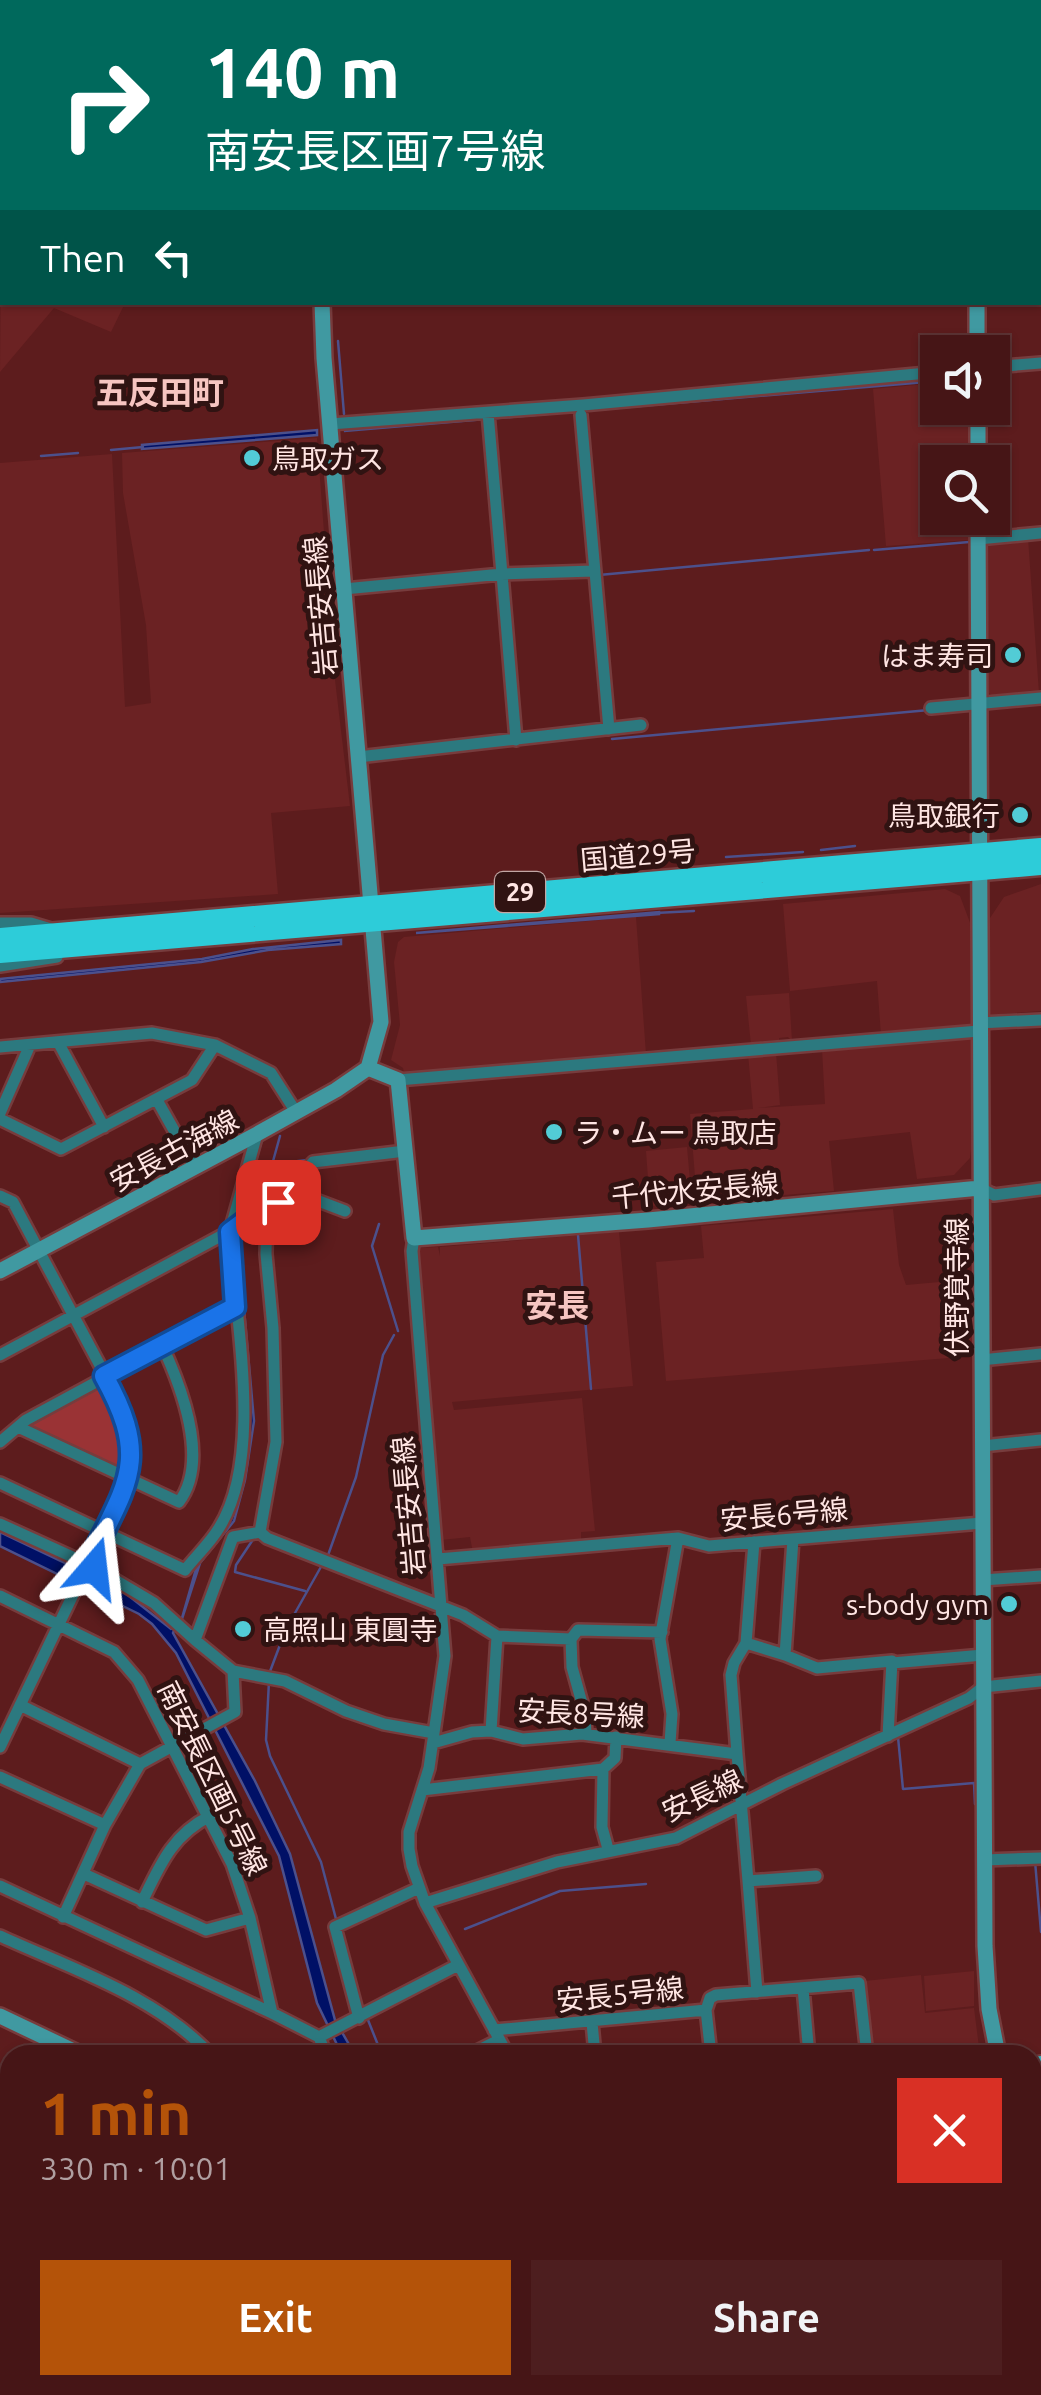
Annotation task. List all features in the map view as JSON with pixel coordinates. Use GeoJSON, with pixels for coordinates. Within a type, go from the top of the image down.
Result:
{"type":"FeatureCollection","features":[{"type":"Feature","properties":{"kind":"highway","name":"国道29号"},"geometry":{"type":"LineString","coordinates":[[979,862],[1041,848]]}},
{"type":"Feature","properties":{"kind":"highway","name":"国道29号"},"geometry":{"type":"LineString","coordinates":[[0,938],[371,914],[979,862],[1041,865]]}},
{"type":"Feature","properties":{"kind":"highway","name":"国道29号"},"geometry":{"type":"LineString","coordinates":[[0,953],[371,914]]}},
{"type":"Feature","properties":{"kind":"street","name":"岩吉安長線"},"geometry":{"type":"LineString","coordinates":[[322,305],[381,1022],[368,1068]]}},
{"type":"Feature","properties":{"kind":"street"},"geometry":{"type":"LineString","coordinates":[[977,305],[978,335]]}},
{"type":"Feature","properties":{"kind":"street"},"geometry":{"type":"LineString","coordinates":[[1010,366],[1041,363]]}},
{"type":"Feature","properties":{"kind":"street"},"geometry":{"type":"LineString","coordinates":[[330,424],[920,374]]}},
{"type":"Feature","properties":{"kind":"street"},"geometry":{"type":"LineString","coordinates":[[488,413],[516,740]]}},
{"type":"Feature","properties":{"kind":"street"},"geometry":{"type":"LineString","coordinates":[[581,416],[609,729]]}},
{"type":"Feature","properties":{"kind":"street"},"geometry":{"type":"LineString","coordinates":[[978,539],[1041,533]]}},
{"type":"Feature","properties":{"kind":"street","name":"伏野覚寺線"},"geometry":{"type":"LineString","coordinates":[[978,535],[984,1860],[986,1979],[996,2045]]}},
{"type":"Feature","properties":{"kind":"street"},"geometry":{"type":"LineString","coordinates":[[344,590],[502,574],[593,571]]}},
{"type":"Feature","properties":{"kind":"street"},"geometry":{"type":"LineString","coordinates":[[931,708],[1041,698]]}},
{"type":"Feature","properties":{"kind":"street"},"geometry":{"type":"LineString","coordinates":[[358,758],[642,725]]}},
{"type":"Feature","properties":{"kind":"street"},"geometry":{"type":"LineString","coordinates":[[0,923],[40,924],[59,932]]}},
{"type":"Feature","properties":{"kind":"street"},"geometry":{"type":"LineString","coordinates":[[0,966],[99,945]]}},
{"type":"Feature","properties":{"kind":"street"},"geometry":{"type":"LineString","coordinates":[[368,1068],[398,1080],[1041,1020]]}},
{"type":"Feature","properties":{"kind":"street"},"geometry":{"type":"LineString","coordinates":[[0,1048],[152,1033],[216,1045],[271,1072],[296,1112]]}},
{"type":"Feature","properties":{"kind":"street"},"geometry":{"type":"LineString","coordinates":[[58,1042],[104,1127]]}},
{"type":"Feature","properties":{"kind":"street"},"geometry":{"type":"LineString","coordinates":[[30,1046],[0,1116],[61,1149],[192,1080],[216,1045]]}},
{"type":"Feature","properties":{"kind":"street","name":"安長古海線"},"geometry":{"type":"LineString","coordinates":[[0,1271],[296,1112],[368,1068]]}},
{"type":"Feature","properties":{"kind":"street","name":"岩吉安長線"},"geometry":{"type":"LineString","coordinates":[[398,1080],[414,1238],[445,1656],[434,1738],[409,1839],[412,1866],[425,1903],[502,2045]]}},
{"type":"Feature","properties":{"kind":"street"},"geometry":{"type":"LineString","coordinates":[[157,1100],[194,1166]]}},
{"type":"Feature","properties":{"kind":"street"},"geometry":{"type":"LineString","coordinates":[[0,1482],[184,1570],[220,1527],[242,1461],[244,1436],[244,1386],[230,1232],[256,1134]]}},
{"type":"Feature","properties":{"kind":"street"},"geometry":{"type":"LineString","coordinates":[[305,1200],[308,1168],[313,1162],[406,1151]]}},
{"type":"Feature","properties":{"kind":"street"},"geometry":{"type":"LineString","coordinates":[[980,1188],[994,1195],[1041,1190]]}},
{"type":"Feature","properties":{"kind":"street","name":"千代水安長線"},"geometry":{"type":"LineString","coordinates":[[414,1238],[980,1188]]}},
{"type":"Feature","properties":{"kind":"street"},"geometry":{"type":"LineString","coordinates":[[0,1196],[13,1202],[74,1316],[128,1426],[131,1456],[128,1480],[0,1747]]}},
{"type":"Feature","properties":{"kind":"street"},"geometry":{"type":"LineString","coordinates":[[0,1356],[230,1232],[267,1205],[316,1200],[345,1211]]}},
{"type":"Feature","properties":{"kind":"street"},"geometry":{"type":"LineString","coordinates":[[260,1532],[276,1442],[267,1205]]}},
{"type":"Feature","properties":{"kind":"street"},"geometry":{"type":"LineString","coordinates":[[0,1442],[18,1427],[104,1376],[235,1307]]}},
{"type":"Feature","properties":{"kind":"street"},"geometry":{"type":"LineString","coordinates":[[18,1427],[180,1502],[187,1491],[191,1463],[188,1415],[162,1346]]}},
{"type":"Feature","properties":{"kind":"street"},"geometry":{"type":"LineString","coordinates":[[981,1360],[1041,1354]]}},
{"type":"Feature","properties":{"kind":"street"},"geometry":{"type":"LineString","coordinates":[[982,1446],[1041,1440]]}},
{"type":"Feature","properties":{"kind":"street","name":"安長6号線"},"geometry":{"type":"LineString","coordinates":[[438,1558],[678,1538],[709,1546],[982,1522]]}},
{"type":"Feature","properties":{"kind":"street","name":"安長8号線"},"geometry":{"type":"LineString","coordinates":[[0,1524],[88,1564],[154,1602],[233,1671],[285,1681],[346,1711],[384,1724],[434,1738],[491,1731],[523,1739],[586,1734],[737,1754]]}},
{"type":"Feature","properties":{"kind":"street"},"geometry":{"type":"LineString","coordinates":[[220,1527],[232,1537],[260,1532]]}},
{"type":"Feature","properties":{"kind":"street"},"geometry":{"type":"LineString","coordinates":[[260,1532],[443,1608],[497,1636],[571,1639]]}},
{"type":"Feature","properties":{"kind":"street"},"geometry":{"type":"LineString","coordinates":[[195,1640],[232,1537]]}},
{"type":"Feature","properties":{"kind":"street"},"geometry":{"type":"LineString","coordinates":[[670,1743],[672,1714],[660,1640],[678,1538]]}},
{"type":"Feature","properties":{"kind":"street"},"geometry":{"type":"LineString","coordinates":[[785,1655],[794,1539]]}},
{"type":"Feature","properties":{"kind":"street"},"geometry":{"type":"LineString","coordinates":[[754,1542],[746,1643],[734,1663],[732,1676],[757,1992]]}},
{"type":"Feature","properties":{"kind":"street"},"geometry":{"type":"LineString","coordinates":[[982,1580],[1041,1576]]}},
{"type":"Feature","properties":{"kind":"street","name":"南安長区画5号線"},"geometry":{"type":"LineString","coordinates":[[0,1596],[114,1652],[138,1680],[232,1864],[250,1918],[272,2013]]}},
{"type":"Feature","properties":{"kind":"street"},"geometry":{"type":"LineString","coordinates":[[586,1734],[572,1668],[571,1639],[578,1630],[593,1628],[662,1632]]}},
{"type":"Feature","properties":{"kind":"street"},"geometry":{"type":"LineString","coordinates":[[491,1731],[497,1636]]}},
{"type":"Feature","properties":{"kind":"street"},"geometry":{"type":"LineString","coordinates":[[746,1643],[817,1668],[983,1656]]}},
{"type":"Feature","properties":{"kind":"street"},"geometry":{"type":"LineString","coordinates":[[888,1736],[892,1663]]}},
{"type":"Feature","properties":{"kind":"street"},"geometry":{"type":"LineString","coordinates":[[63,1916],[105,1825],[140,1764],[235,1712],[233,1671]]}},
{"type":"Feature","properties":{"kind":"street"},"geometry":{"type":"LineString","coordinates":[[984,1687],[1041,1681]]}},
{"type":"Feature","properties":{"kind":"street","name":"安長線"},"geometry":{"type":"LineString","coordinates":[[425,1903],[530,1869],[676,1838],[969,1698],[984,1687]]}},
{"type":"Feature","properties":{"kind":"street"},"geometry":{"type":"LineString","coordinates":[[20,1705],[140,1764]]}},
{"type":"Feature","properties":{"kind":"street"},"geometry":{"type":"LineString","coordinates":[[422,1790],[603,1769],[616,1758],[616,1737]]}},
{"type":"Feature","properties":{"kind":"street"},"geometry":{"type":"LineString","coordinates":[[603,1769],[602,1827],[608,1850]]}},
{"type":"Feature","properties":{"kind":"street"},"geometry":{"type":"LineString","coordinates":[[0,1778],[105,1825]]}},
{"type":"Feature","properties":{"kind":"street"},"geometry":{"type":"LineString","coordinates":[[142,1902],[172,1844],[190,1827],[210,1816]]}},
{"type":"Feature","properties":{"kind":"street"},"geometry":{"type":"LineString","coordinates":[[984,1860],[1041,1858]]}},
{"type":"Feature","properties":{"kind":"street"},"geometry":{"type":"LineString","coordinates":[[84,1874],[206,1930],[250,1918]]}},
{"type":"Feature","properties":{"kind":"street"},"geometry":{"type":"LineString","coordinates":[[748,1881],[816,1876]]}},
{"type":"Feature","properties":{"kind":"street"},"geometry":{"type":"LineString","coordinates":[[0,1886],[272,2013],[319,2037],[322,2045]]}},
{"type":"Feature","properties":{"kind":"street"},"geometry":{"type":"LineString","coordinates":[[359,2018],[335,1927],[419,1888]]}},
{"type":"Feature","properties":{"kind":"street"},"geometry":{"type":"LineString","coordinates":[[0,1936],[155,2009],[201,2045]]}},
{"type":"Feature","properties":{"kind":"street"},"geometry":{"type":"LineString","coordinates":[[319,2037],[458,1965]]}},
{"type":"Feature","properties":{"kind":"street"},"geometry":{"type":"LineString","coordinates":[[706,2010],[712,1996],[862,1984],[867,2045]]}},
{"type":"Feature","properties":{"kind":"street"},"geometry":{"type":"LineString","coordinates":[[804,1988],[808,2045]]}},
{"type":"Feature","properties":{"kind":"street","name":"安長5号線"},"geometry":{"type":"LineString","coordinates":[[497,2035],[706,2010],[710,2045]]}},
{"type":"Feature","properties":{"kind":"street"},"geometry":{"type":"LineString","coordinates":[[0,2016],[61,2045]]}},
{"type":"Feature","properties":{"kind":"street"},"geometry":{"type":"LineString","coordinates":[[592,2022],[594,2045]]}},
{"type":"Feature","properties":{"kind":"street"},"geometry":{"type":"LineString","coordinates":[[484,2045],[497,2035]]}},
{"type":"Feature","properties":{"kind":"shaded area"},"geometry":{"type":"Polygon","coordinates":[[[1,305],[124,305],[111,332],[54,308],[0,372],[1,305]]]}},
{"type":"Feature","properties":{"kind":"shaded area"},"geometry":{"type":"Polygon","coordinates":[[[920,379],[920,382],[345,431],[344,427],[920,379]]]}},
{"type":"Feature","properties":{"kind":"shaded area"},"geometry":{"type":"Polygon","coordinates":[[[920,385],[920,425],[969,425],[969,445],[920,445],[920,535],[969,535],[969,540],[886,546],[873,389],[920,385]]]}},
{"type":"Feature","properties":{"kind":"shaded area"},"geometry":{"type":"Polygon","coordinates":[[[317,430],[317,435],[142,449],[142,445],[317,430]]]}},
{"type":"Feature","properties":{"kind":"shaded area"},"geometry":{"type":"Polygon","coordinates":[[[317,438],[335,680],[350,806],[271,813],[278,894],[0,913],[0,463],[112,454],[125,707],[151,703],[146,625],[123,493],[122,453],[317,438]]]}},
{"type":"Feature","properties":{"kind":"shaded area"},"geometry":{"type":"Polygon","coordinates":[[[1028,538],[1039,693],[993,697],[989,693],[987,547],[994,541],[1028,538]]]}},
{"type":"Feature","properties":{"kind":"shaded area"},"geometry":{"type":"Polygon","coordinates":[[[1041,884],[1041,1011],[987,1015],[990,918],[1004,897],[1041,884]]]}},
{"type":"Feature","properties":{"kind":"shaded area"},"geometry":{"type":"Polygon","coordinates":[[[945,889],[960,896],[972,928],[973,1027],[881,1035],[877,981],[790,991],[783,904],[945,889]]]}},
{"type":"Feature","properties":{"kind":"shaded area"},"geometry":{"type":"Polygon","coordinates":[[[659,912],[659,914],[416,933],[659,912]]]}},
{"type":"Feature","properties":{"kind":"shaded area"},"geometry":{"type":"Polygon","coordinates":[[[636,917],[646,1054],[404,1073],[391,1060],[400,1025],[394,962],[398,942],[404,937],[636,917]]]}},
{"type":"Feature","properties":{"kind":"shaded area"},"geometry":{"type":"Polygon","coordinates":[[[341,940],[341,944],[268,950],[201,962],[0,982],[0,979],[202,959],[253,949],[341,940]]]}},
{"type":"Feature","properties":{"kind":"shaded area"},"geometry":{"type":"Polygon","coordinates":[[[789,993],[792,1041],[788,1037],[779,1038],[779,1043],[751,1045],[746,996],[789,993]]]}},
{"type":"Feature","properties":{"kind":"shaded area"},"geometry":{"type":"Polygon","coordinates":[[[973,1038],[974,1126],[970,1158],[954,1175],[917,1179],[910,1132],[829,1141],[834,1191],[697,1202],[690,1114],[753,1109],[748,1054],[776,1052],[780,1105],[758,1108],[825,1104],[822,1049],[973,1038]]]}},
{"type":"Feature","properties":{"kind":"shaded area"},"geometry":{"type":"Polygon","coordinates":[[[261,1143],[237,1230],[254,1421],[245,1480],[234,1521],[200,1563],[180,1625],[198,1562],[231,1520],[249,1448],[249,1392],[235,1231],[261,1143]]]}},
{"type":"Feature","properties":{"kind":"shaded area"},"geometry":{"type":"Polygon","coordinates":[[[687,1147],[692,1203],[650,1206],[646,1151],[687,1147]]]}},
{"type":"Feature","properties":{"kind":"shaded area"},"geometry":{"type":"Polygon","coordinates":[[[893,1209],[899,1265],[906,1285],[973,1279],[973,1356],[666,1381],[656,1262],[704,1258],[701,1226],[893,1209]]]}},
{"type":"Feature","properties":{"kind":"shaded area"},"geometry":{"type":"Polygon","coordinates":[[[619,1232],[633,1386],[452,1402],[454,1410],[582,1398],[595,1531],[581,1532],[581,1544],[473,1553],[470,1537],[441,1540],[418,1248],[438,1247],[440,1256],[440,1247],[619,1232]]]}},
{"type":"Feature","properties":{"kind":"shaded area"},"geometry":{"type":"Polygon","coordinates":[[[98,1385],[105,1388],[121,1428],[122,1465],[116,1470],[28,1429],[27,1425],[98,1385]]]}},
{"type":"Feature","properties":{"kind":"shaded area"},"geometry":{"type":"Polygon","coordinates":[[[0,1532],[120,1589],[171,1629],[175,1628],[173,1633],[255,1781],[290,1854],[335,2020],[349,2045],[337,2045],[317,2003],[279,1856],[176,1653],[139,1614],[0,1546],[0,1532]]]}},
{"type":"Feature","properties":{"kind":"shaded area"},"geometry":{"type":"Polygon","coordinates":[[[974,1971],[974,2006],[926,2011],[924,1976],[974,1971]]]}},
{"type":"Feature","properties":{"kind":"shaded area"},"geometry":{"type":"Polygon","coordinates":[[[921,1975],[925,2013],[974,2008],[979,2045],[869,2045],[865,1981],[921,1975]]]}},
{"type":"Feature","properties":{"kind":"waterway"},"geometry":{"type":"LineString","coordinates":[[338,341],[344,414]]}},
{"type":"Feature","properties":{"kind":"waterway"},"geometry":{"type":"LineString","coordinates":[[111,450],[143,447]]}},
{"type":"Feature","properties":{"kind":"waterway"},"geometry":{"type":"LineString","coordinates":[[41,456],[78,453]]}},
{"type":"Feature","properties":{"kind":"waterway"},"geometry":{"type":"LineString","coordinates":[[874,550],[969,542]]}},
{"type":"Feature","properties":{"kind":"waterway"},"geometry":{"type":"LineString","coordinates":[[599,575],[869,550]]}},
{"type":"Feature","properties":{"kind":"waterway"},"geometry":{"type":"LineString","coordinates":[[612,739],[929,710]]}},
{"type":"Feature","properties":{"kind":"waterway"},"geometry":{"type":"LineString","coordinates":[[821,850],[855,846]]}},
{"type":"Feature","properties":{"kind":"waterway"},"geometry":{"type":"LineString","coordinates":[[726,857],[803,852]]}},
{"type":"Feature","properties":{"kind":"waterway"},"geometry":{"type":"LineString","coordinates":[[655,913],[694,911]]}},
{"type":"Feature","properties":{"kind":"waterway"},"geometry":{"type":"LineString","coordinates":[[270,1172],[280,1136]]}},
{"type":"Feature","properties":{"kind":"waterway"},"geometry":{"type":"LineString","coordinates":[[273,1164],[307,1160]]}},
{"type":"Feature","properties":{"kind":"waterway"},"geometry":{"type":"LineString","coordinates":[[265,1199],[269,1176]]}},
{"type":"Feature","properties":{"kind":"waterway"},"geometry":{"type":"LineString","coordinates":[[379,1224],[372,1246],[398,1331]]}},
{"type":"Feature","properties":{"kind":"waterway"},"geometry":{"type":"LineString","coordinates":[[578,1235],[591,1389]]}},
{"type":"Feature","properties":{"kind":"waterway"},"geometry":{"type":"LineString","coordinates":[[327,1558],[356,1477],[383,1355],[394,1335]]}},
{"type":"Feature","properties":{"kind":"waterway"},"geometry":{"type":"LineString","coordinates":[[268,1347],[269,1374]]}},
{"type":"Feature","properties":{"kind":"waterway"},"geometry":{"type":"LineString","coordinates":[[254,1538],[235,1572],[305,1591]]}},
{"type":"Feature","properties":{"kind":"waterway"},"geometry":{"type":"LineString","coordinates":[[269,1674],[286,1629],[322,1565]]}},
{"type":"Feature","properties":{"kind":"waterway"},"geometry":{"type":"LineString","coordinates":[[269,1681],[266,1740],[270,1756],[321,1862],[336,1919]]}},
{"type":"Feature","properties":{"kind":"waterway"},"geometry":{"type":"LineString","coordinates":[[898,1737],[903,1789],[974,1783],[975,1804]]}},
{"type":"Feature","properties":{"kind":"waterway"},"geometry":{"type":"LineString","coordinates":[[1035,1861],[1041,1932]]}},
{"type":"Feature","properties":{"kind":"waterway"},"geometry":{"type":"LineString","coordinates":[[465,1929],[560,1891],[646,1884]]}},
{"type":"Feature","properties":{"kind":"waterway"},"geometry":{"type":"LineString","coordinates":[[368,2020],[378,2045]]}},
{"type":"Feature","properties":{"kind":"place","name":"鳥取ガス"},"geometry":{"type":"Point","coordinates":[252,458]}},
{"type":"Feature","properties":{"kind":"place","name":"はま寿司"},"geometry":{"type":"Point","coordinates":[1013,655]}},
{"type":"Feature","properties":{"kind":"place","name":"鳥取銀行"},"geometry":{"type":"Point","coordinates":[1020,815]}},
{"type":"Feature","properties":{"kind":"place","name":"ラ・ムー 鳥取店"},"geometry":{"type":"Point","coordinates":[554,1132]}},
{"type":"Feature","properties":{"kind":"place","name":"s-body gym"},"geometry":{"type":"Point","coordinates":[1009,1604]}},
{"type":"Feature","properties":{"kind":"place","name":"高照山 東圓寺"},"geometry":{"type":"Point","coordinates":[243,1629]}},
{"type":"Feature","properties":{"kind":"district","name":"五反田町"},"geometry":{"type":"Point","coordinates":[160,392]}},
{"type":"Feature","properties":{"kind":"district","name":"安長"},"geometry":{"type":"Point","coordinates":[557,1305]}},
{"type":"Feature","properties":{"kind":"route"},"geometry":{"type":"LineString","coordinates":[[94,1568],[88,1564],[128,1480],[131,1456],[128,1426],[104,1376],[235,1307],[230,1232],[270,1202],[278,1202]]}}]}
